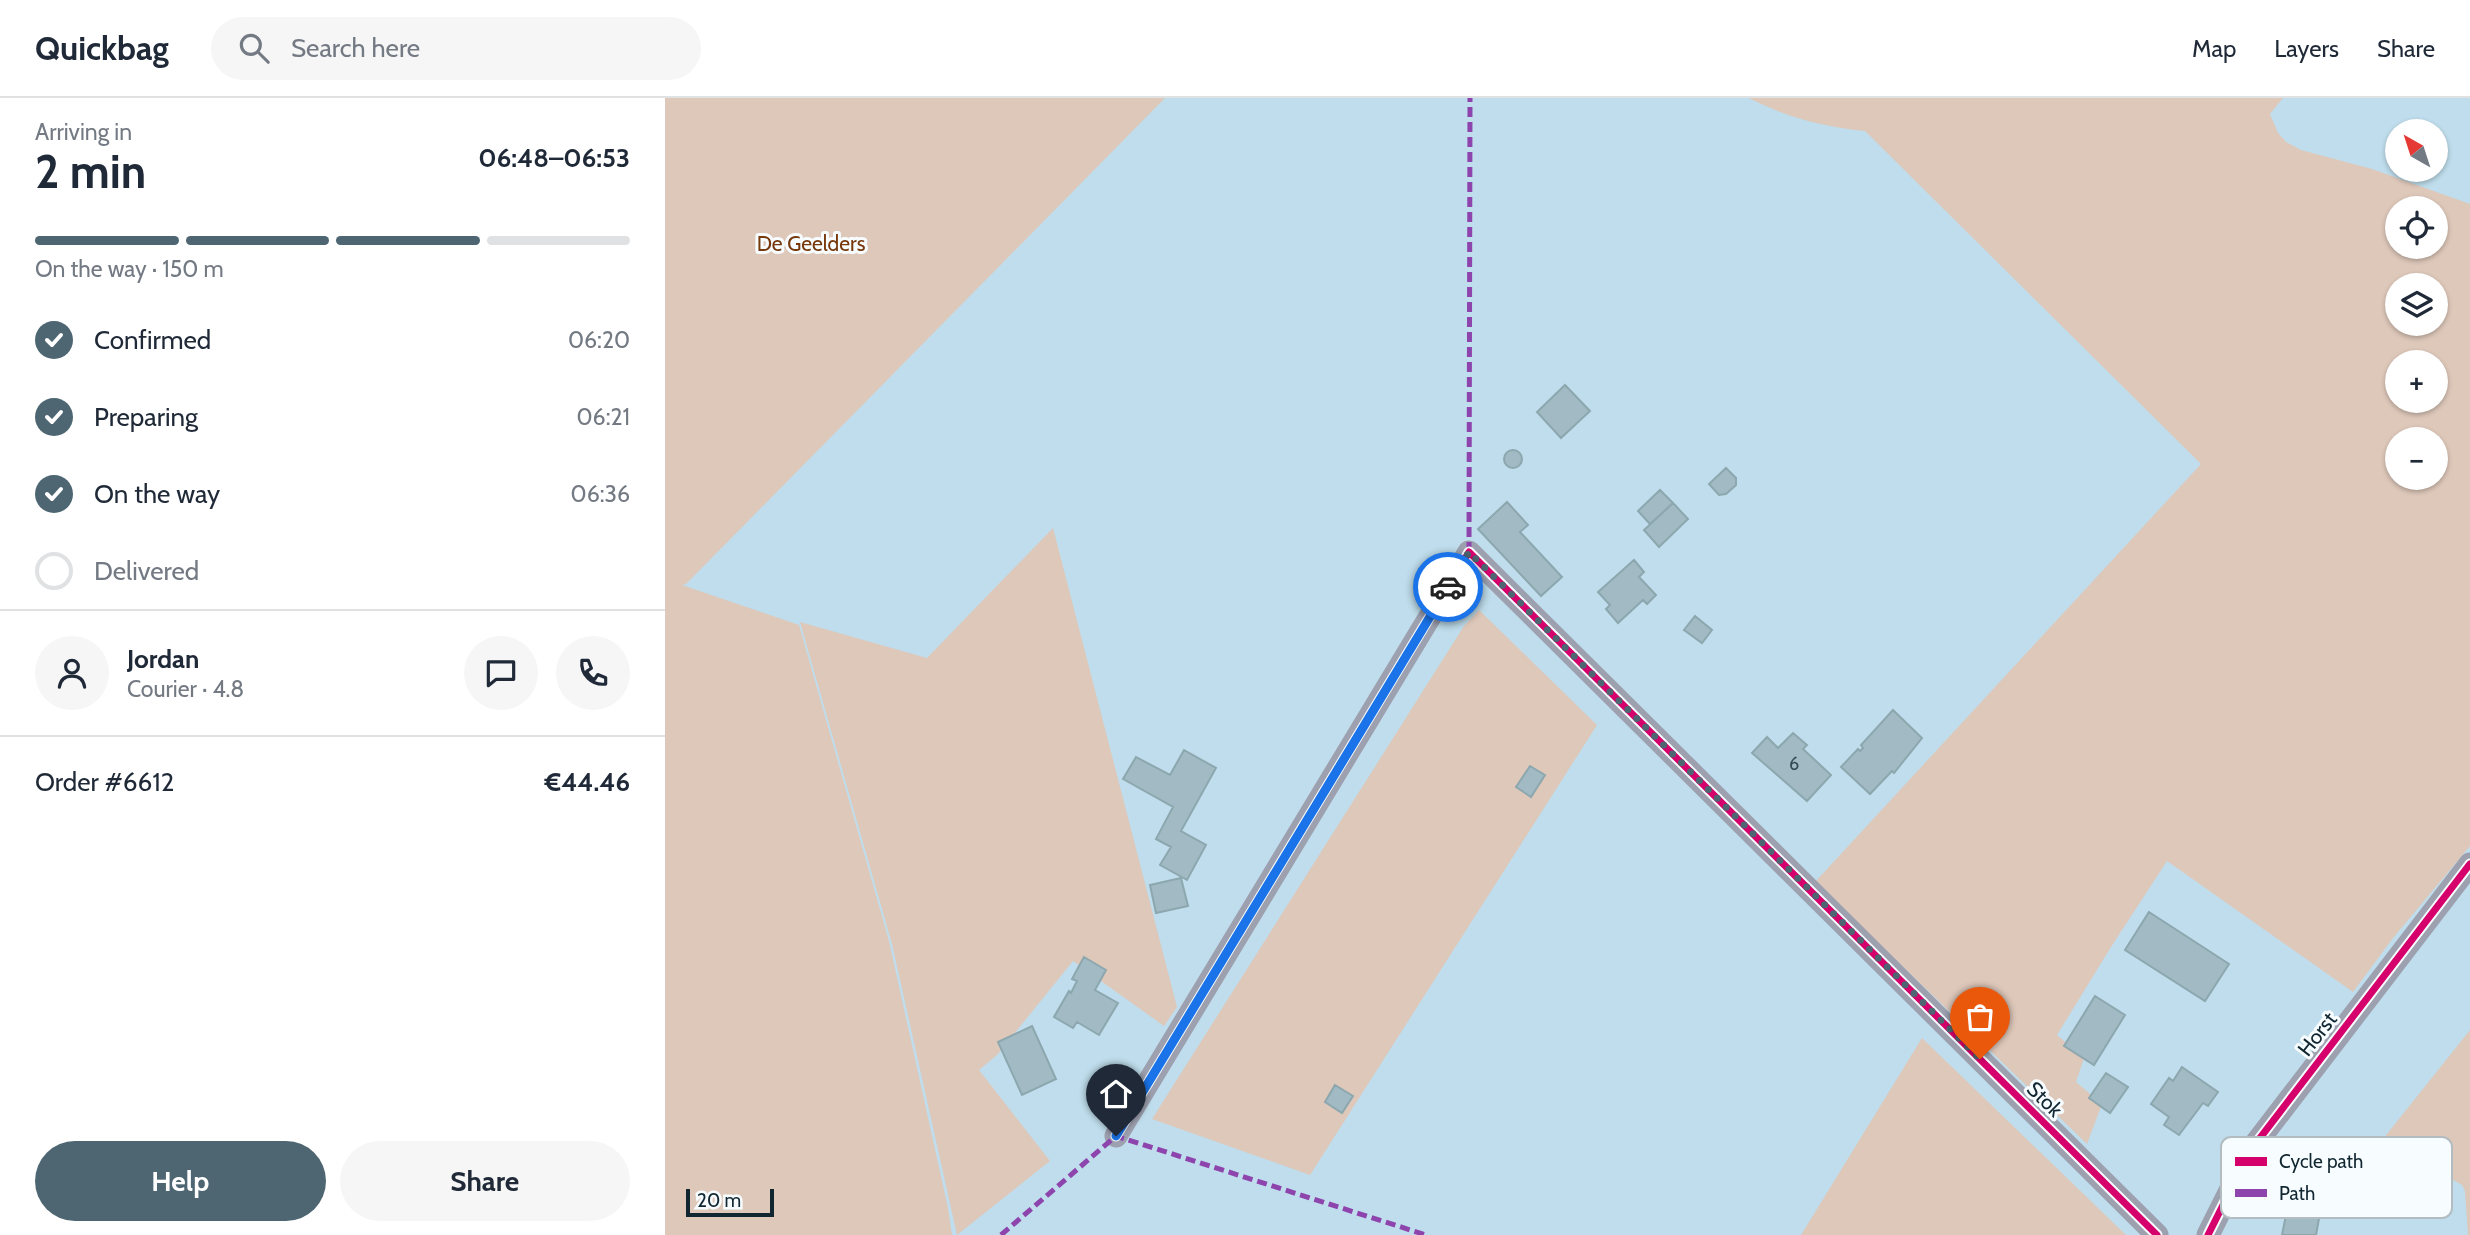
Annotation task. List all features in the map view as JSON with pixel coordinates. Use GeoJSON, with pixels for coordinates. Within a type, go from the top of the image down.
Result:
{"type":"FeatureCollection","features":[{"type":"Feature","properties":{"kind":"street","name":"Stok"},"geometry":{"type":"LineString","coordinates":[[1116,1136],[1469,552],[2157,1235]]}},
{"type":"Feature","properties":{"kind":"street","name":"Horst"},"geometry":{"type":"LineString","coordinates":[[2261,1137],[2470,864]]}},
{"type":"Feature","properties":{"kind":"street","name":"Horst"},"geometry":{"type":"LineString","coordinates":[[2208,1235],[2221,1209]]}},
{"type":"Feature","properties":{"kind":"green space","name":"De Geelders"},"geometry":{"type":"Polygon","coordinates":[[[665,98],[1165,98],[686,584],[682,585],[799,625],[889,941],[952,1235],[665,1235],[665,98]]]}},
{"type":"Feature","properties":{"kind":"green space"},"geometry":{"type":"Polygon","coordinates":[[[1749,98],[2283,98],[2270,114],[2278,133],[2286,142],[2301,150],[2385,174],[2385,182],[2408,182],[2448,196],[2385,196],[2385,259],[2448,259],[2448,196],[2470,204],[2470,846],[2393,938],[2353,992],[2167,861],[2057,1035],[2084,1058],[2076,1082],[2102,1104],[2087,1144],[1815,882],[2201,464],[1865,131],[1834,127],[1777,111],[1749,98]]]}},
{"type":"Feature","properties":{"kind":"green space"},"geometry":{"type":"Polygon","coordinates":[[[1053,528],[1177,1007],[1164,1026],[1073,961],[997,1055],[979,1070],[1050,1161],[957,1235],[892,944],[800,622],[927,658],[1053,528]]]}},
{"type":"Feature","properties":{"kind":"green space"},"geometry":{"type":"Polygon","coordinates":[[[1479,610],[1597,725],[1310,1175],[1152,1119],[1464,626],[1479,610]]]}},
{"type":"Feature","properties":{"kind":"green space"},"geometry":{"type":"Polygon","coordinates":[[[2470,1030],[2470,1235],[2465,1191],[2462,1185],[2452,1179],[2452,1137],[2385,1137],[2470,1030]]]}},
{"type":"Feature","properties":{"kind":"green space"},"geometry":{"type":"Polygon","coordinates":[[[1922,1038],[2126,1235],[1801,1235],[1922,1038]]]}},
{"type":"Feature","properties":{"kind":"building"},"geometry":{"type":"Polygon","coordinates":[[[1565,385],[1590,411],[1561,438],[1537,412],[1565,385]]]}},
{"type":"Feature","properties":{"kind":"building"},"geometry":{"type":"Polygon","coordinates":[[[1513,450],[1519,453],[1522,459],[1519,465],[1513,468],[1507,465],[1504,459],[1507,453],[1513,450]]]}},
{"type":"Feature","properties":{"kind":"building"},"geometry":{"type":"Polygon","coordinates":[[[1726,468],[1736,478],[1736,485],[1726,494],[1719,495],[1709,484],[1726,468]]]}},
{"type":"Feature","properties":{"kind":"building"},"geometry":{"type":"Polygon","coordinates":[[[1660,490],[1673,503],[1650,524],[1638,511],[1660,490]]]}},
{"type":"Feature","properties":{"kind":"building"},"geometry":{"type":"Polygon","coordinates":[[[1507,502],[1528,525],[1520,532],[1562,577],[1541,596],[1478,529],[1507,502]]]}},
{"type":"Feature","properties":{"kind":"building"},"geometry":{"type":"Polygon","coordinates":[[[1673,503],[1688,519],[1659,547],[1644,530],[1673,503]]]}},
{"type":"Feature","properties":{"kind":"building"},"geometry":{"type":"Polygon","coordinates":[[[1634,560],[1644,572],[1639,577],[1656,595],[1647,604],[1643,600],[1618,623],[1606,609],[1610,605],[1598,592],[1634,560]]]}},
{"type":"Feature","properties":{"kind":"building"},"geometry":{"type":"Polygon","coordinates":[[[1695,616],[1712,630],[1702,643],[1684,630],[1695,616]]]}},
{"type":"Feature","properties":{"kind":"building"},"geometry":{"type":"Polygon","coordinates":[[[1893,710],[1922,738],[1894,773],[1892,771],[1870,794],[1841,767],[1858,749],[1860,751],[1863,748],[1861,745],[1893,710]]]}},
{"type":"Feature","properties":{"kind":"building"},"geometry":{"type":"Polygon","coordinates":[[[1793,733],[1807,745],[1803,749],[1831,775],[1807,801],[1752,753],[1767,737],[1778,748],[1793,733]]]}},
{"type":"Feature","properties":{"kind":"building"},"geometry":{"type":"Polygon","coordinates":[[[1184,750],[1216,768],[1181,831],[1206,845],[1187,880],[1160,865],[1171,847],[1156,839],[1173,807],[1123,779],[1136,757],[1170,775],[1184,750]]]}},
{"type":"Feature","properties":{"kind":"building"},"geometry":{"type":"Polygon","coordinates":[[[1530,766],[1545,775],[1531,797],[1516,787],[1530,766]]]}},
{"type":"Feature","properties":{"kind":"building"},"geometry":{"type":"Polygon","coordinates":[[[1181,878],[1188,906],[1156,913],[1150,885],[1181,878]]]}},
{"type":"Feature","properties":{"kind":"building"},"geometry":{"type":"Polygon","coordinates":[[[2149,912],[2229,964],[2205,1001],[2125,950],[2149,912]]]}},
{"type":"Feature","properties":{"kind":"building"},"geometry":{"type":"Polygon","coordinates":[[[1084,957],[1106,970],[1095,990],[1118,1003],[1099,1035],[1077,1022],[1073,1028],[1054,1017],[1077,981],[1072,979],[1084,957]]]}},
{"type":"Feature","properties":{"kind":"building"},"geometry":{"type":"Polygon","coordinates":[[[2095,996],[2125,1015],[2094,1065],[2064,1046],[2095,996]]]}},
{"type":"Feature","properties":{"kind":"building"},"geometry":{"type":"Polygon","coordinates":[[[1032,1026],[1056,1079],[1022,1095],[998,1042],[1032,1026]]]}},
{"type":"Feature","properties":{"kind":"building"},"geometry":{"type":"Polygon","coordinates":[[[2182,1067],[2218,1092],[2208,1106],[2203,1103],[2179,1135],[2164,1125],[2169,1117],[2151,1104],[2169,1078],[2173,1081],[2182,1067]]]}},
{"type":"Feature","properties":{"kind":"building"},"geometry":{"type":"Polygon","coordinates":[[[2106,1073],[2128,1087],[2110,1113],[2089,1098],[2106,1073]]]}},
{"type":"Feature","properties":{"kind":"building"},"geometry":{"type":"Polygon","coordinates":[[[1335,1085],[1353,1096],[1342,1113],[1325,1102],[1335,1085]]]}},
{"type":"Feature","properties":{"kind":"building"},"geometry":{"type":"Polygon","coordinates":[[[2285,1218],[2319,1218],[2316,1235],[2282,1235],[2285,1218]]]}},
{"type":"Feature","properties":{"kind":"marked path"},"geometry":{"type":"LineString","coordinates":[[1469,552],[1470,98]]}},
{"type":"Feature","properties":{"kind":"marked path"},"geometry":{"type":"LineString","coordinates":[[1001,1235],[1116,1136],[1426,1235]]}},
{"type":"Feature","properties":{"kind":"cycle path"},"geometry":{"type":"LineString","coordinates":[[1116,1136],[1469,552],[2157,1235]]}},
{"type":"Feature","properties":{"kind":"cycle path"},"geometry":{"type":"LineString","coordinates":[[2261,1137],[2470,864]]}},
{"type":"Feature","properties":{"kind":"cycle path"},"geometry":{"type":"LineString","coordinates":[[2208,1235],[2221,1209]]}},
{"type":"Feature","properties":{"kind":"way so far"},"geometry":{"type":"LineString","coordinates":[[1448,587],[1469,552],[1980,1059]]}},
{"type":"Feature","properties":{"kind":"route"},"geometry":{"type":"LineString","coordinates":[[1116,1136],[1448,587]]}}]}
